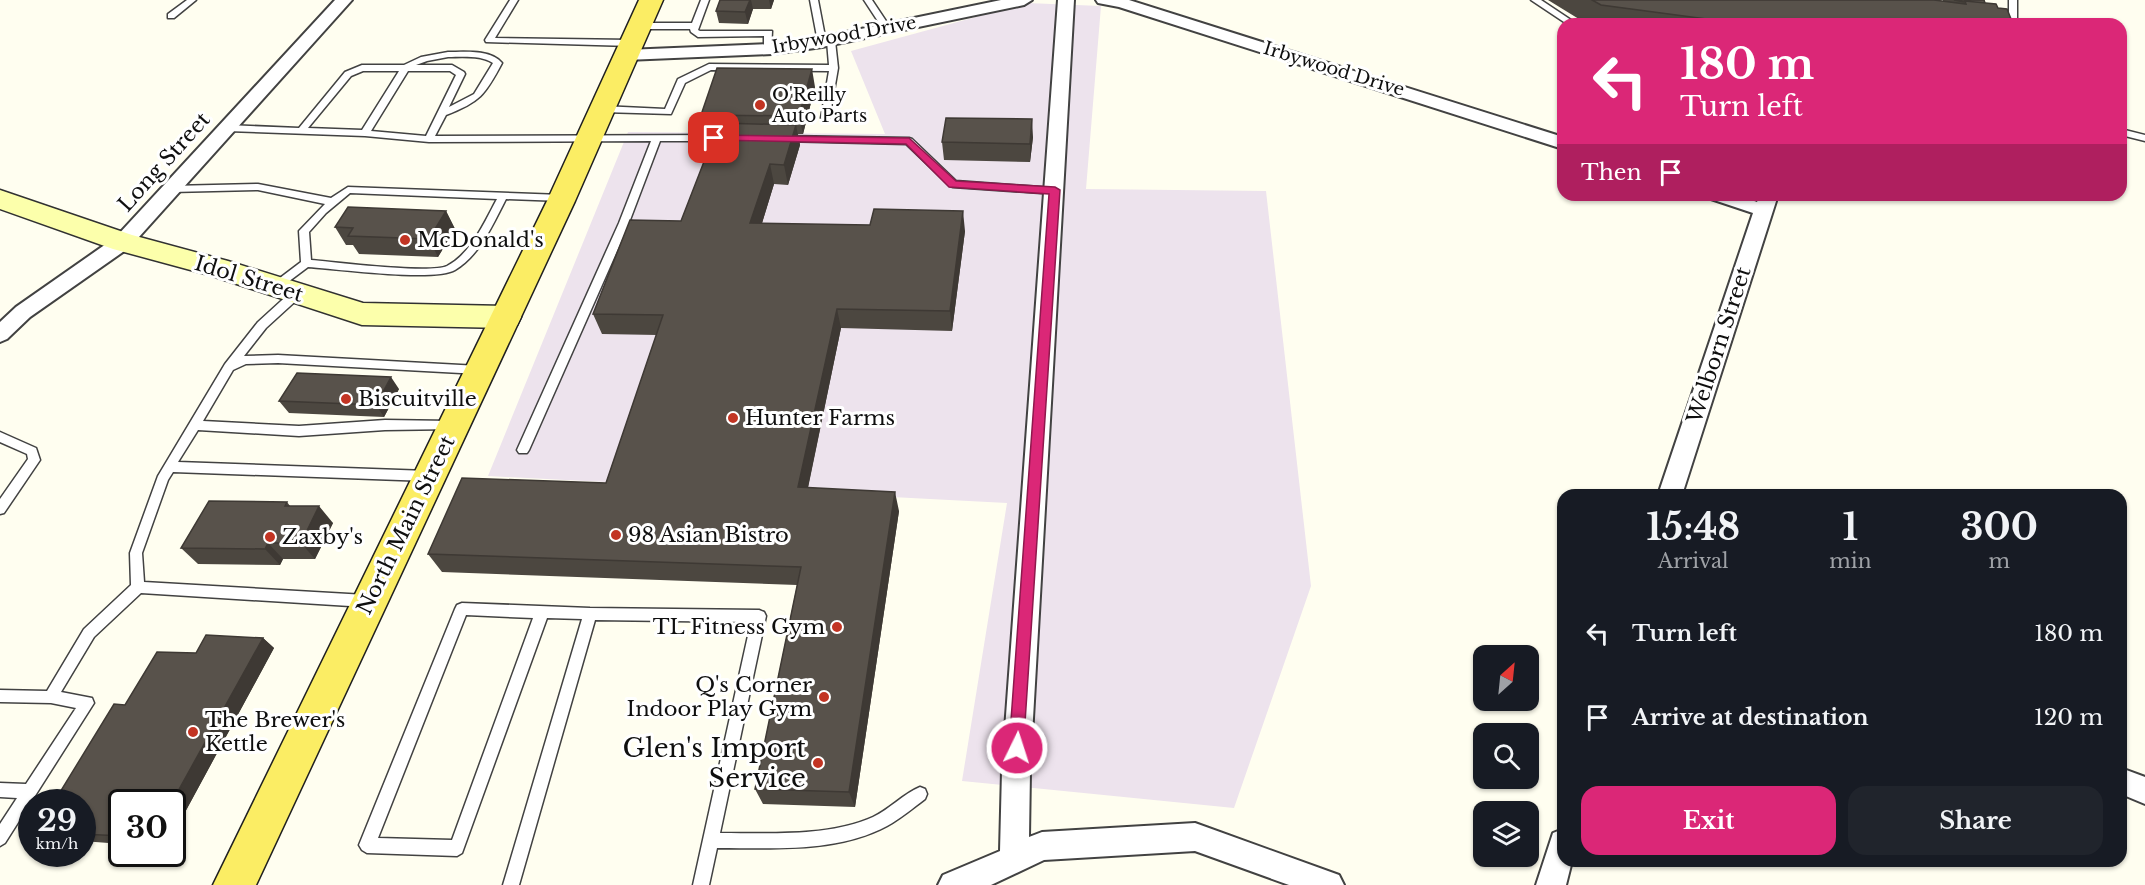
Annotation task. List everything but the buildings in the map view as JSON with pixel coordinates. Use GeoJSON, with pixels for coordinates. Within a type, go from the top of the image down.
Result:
{"type":"FeatureCollection","features":[{"type":"Feature","properties":{"kind":"main road","name":"North Main Street"},"geometry":{"type":"LineString","coordinates":[[234,885],[506,317],[651,0]]}},
{"type":"Feature","properties":{"kind":"street","name":"Long Street"},"geometry":{"type":"LineString","coordinates":[[2,328],[123,242],[344,0]]}},
{"type":"Feature","properties":{"kind":"street","name":"Irbywood Drive"},"geometry":{"type":"LineString","coordinates":[[632,41],[693,52],[768,49],[827,42],[1024,0]]}},
{"type":"Feature","properties":{"kind":"street"},"geometry":{"type":"LineString","coordinates":[[1014,859],[1016,771],[1066,0]]}},
{"type":"Feature","properties":{"kind":"street","name":"Irbywood Drive"},"geometry":{"type":"LineString","coordinates":[[1104,0],[1134,7],[1557,141]]}},
{"type":"Feature","properties":{"kind":"street","name":"Idol Street"},"geometry":{"type":"LineString","coordinates":[[0,198],[123,242],[362,314],[506,317]]}},
{"type":"Feature","properties":{"kind":"street","name":"Welborn Street"},"geometry":{"type":"LineString","coordinates":[[1672,489],[1766,203]]}},
{"type":"Feature","properties":{"kind":"street"},"geometry":{"type":"LineString","coordinates":[[2127,784],[2145,791]]}},
{"type":"Feature","properties":{"kind":"street"},"geometry":{"type":"LineString","coordinates":[[953,885],[1042,846],[1195,837],[1329,885]]}},
{"type":"Feature","properties":{"kind":"street"},"geometry":{"type":"LineString","coordinates":[[1551,885],[1557,864]]}},
{"type":"Feature","properties":{"kind":"lane"},"geometry":{"type":"LineString","coordinates":[[171,16],[192,0]]}},
{"type":"Feature","properties":{"kind":"lane"},"geometry":{"type":"LineString","coordinates":[[514,0],[489,40],[632,41],[697,30],[768,33],[768,49]]}},
{"type":"Feature","properties":{"kind":"lane"},"geometry":{"type":"LineString","coordinates":[[693,52],[705,0]]}},
{"type":"Feature","properties":{"kind":"lane"},"geometry":{"type":"LineString","coordinates":[[814,0],[834,68],[826,118]]}},
{"type":"Feature","properties":{"kind":"lane"},"geometry":{"type":"LineString","coordinates":[[868,0],[888,30]]}},
{"type":"Feature","properties":{"kind":"lane"},"geometry":{"type":"LineString","coordinates":[[1535,0],[1564,18]]}},
{"type":"Feature","properties":{"kind":"lane"},"geometry":{"type":"LineString","coordinates":[[2013,0],[2013,18]]}},
{"type":"Feature","properties":{"kind":"lane"},"geometry":{"type":"LineString","coordinates":[[365,133],[405,69],[414,61],[437,56],[486,57],[498,63],[481,95],[472,102],[442,113]]}},
{"type":"Feature","properties":{"kind":"lane"},"geometry":{"type":"LineString","coordinates":[[227,128],[365,133],[429,139],[595,124],[668,112],[681,81],[709,67],[834,68]]}},
{"type":"Feature","properties":{"kind":"lane"},"geometry":{"type":"LineString","coordinates":[[301,130],[348,74],[362,68],[452,68],[461,74],[429,139]]}},
{"type":"Feature","properties":{"kind":"lane"},"geometry":{"type":"LineString","coordinates":[[595,124],[657,137],[742,138]]}},
{"type":"Feature","properties":{"kind":"lane"},"geometry":{"type":"LineString","coordinates":[[2127,134],[2145,138]]}},
{"type":"Feature","properties":{"kind":"lane"},"geometry":{"type":"LineString","coordinates":[[523,450],[624,223],[657,137]]}},
{"type":"Feature","properties":{"kind":"lane"},"geometry":{"type":"LineString","coordinates":[[710,149],[714,138]]}},
{"type":"Feature","properties":{"kind":"lane"},"geometry":{"type":"LineString","coordinates":[[766,139],[909,141],[953,184],[1055,190]]}},
{"type":"Feature","properties":{"kind":"lane"},"geometry":{"type":"LineString","coordinates":[[171,189],[258,187],[333,202]]}},
{"type":"Feature","properties":{"kind":"lane"},"geometry":{"type":"LineString","coordinates":[[138,587],[136,553],[162,479],[229,367],[306,263],[304,231],[333,202],[348,190],[562,198]]}},
{"type":"Feature","properties":{"kind":"lane"},"geometry":{"type":"LineString","coordinates":[[306,263],[348,268],[447,271],[464,257],[504,196]]}},
{"type":"Feature","properties":{"kind":"lane"},"geometry":{"type":"LineString","coordinates":[[624,223],[647,223]]}},
{"type":"Feature","properties":{"kind":"lane"},"geometry":{"type":"LineString","coordinates":[[229,367],[244,360],[278,359],[480,370]]}},
{"type":"Feature","properties":{"kind":"lane"},"geometry":{"type":"LineString","coordinates":[[195,424],[299,431],[385,425],[453,426]]}},
{"type":"Feature","properties":{"kind":"lane"},"geometry":{"type":"LineString","coordinates":[[0,437],[32,451],[34,460],[0,509]]}},
{"type":"Feature","properties":{"kind":"lane"},"geometry":{"type":"LineString","coordinates":[[170,467],[429,476]]}},
{"type":"Feature","properties":{"kind":"lane"},"geometry":{"type":"LineString","coordinates":[[51,697],[89,633],[138,587],[370,601]]}},
{"type":"Feature","properties":{"kind":"lane"},"geometry":{"type":"LineString","coordinates":[[542,612],[457,848],[367,844],[462,609],[542,612],[590,614],[759,616],[701,885]]}},
{"type":"Feature","properties":{"kind":"lane"},"geometry":{"type":"LineString","coordinates":[[511,885],[590,614]]}},
{"type":"Feature","properties":{"kind":"lane"},"geometry":{"type":"LineString","coordinates":[[0,696],[51,697],[87,703],[31,789]]}},
{"type":"Feature","properties":{"kind":"lane"},"geometry":{"type":"LineString","coordinates":[[0,790],[18,791]]}},
{"type":"Feature","properties":{"kind":"lane"},"geometry":{"type":"LineString","coordinates":[[711,840],[765,841],[838,834],[879,822],[920,794]]}},
{"type":"Feature","properties":{"kind":"lane"},"geometry":{"type":"LineString","coordinates":[[0,838],[18,810]]}},
{"type":"Feature","properties":{"kind":"shaded area"},"geometry":{"type":"Polygon","coordinates":[[[1027,3],[1101,6],[1086,189],[1266,191],[1311,586],[1234,808],[962,781],[1007,503],[488,476],[628,132],[885,134],[851,51],[1027,3]]]}},
{"type":"Feature","properties":{"kind":"place","name":"O'Reilly Auto Parts"},"geometry":{"type":"Point","coordinates":[760,105]}},
{"type":"Feature","properties":{"kind":"place","name":"McDonald's"},"geometry":{"type":"Point","coordinates":[405,240]}},
{"type":"Feature","properties":{"kind":"place","name":"Biscuitville"},"geometry":{"type":"Point","coordinates":[346,399]}},
{"type":"Feature","properties":{"kind":"place","name":"Hunter Farms"},"geometry":{"type":"Point","coordinates":[733,418]}},
{"type":"Feature","properties":{"kind":"place","name":"98 Asian Bistro"},"geometry":{"type":"Point","coordinates":[616,535]}},
{"type":"Feature","properties":{"kind":"place","name":"Zaxby's"},"geometry":{"type":"Point","coordinates":[270,537]}},
{"type":"Feature","properties":{"kind":"place","name":"TL Fitness Gym"},"geometry":{"type":"Point","coordinates":[837,627]}},
{"type":"Feature","properties":{"kind":"place","name":"Q's Corner Indoor Play Gym"},"geometry":{"type":"Point","coordinates":[824,697]}},
{"type":"Feature","properties":{"kind":"place","name":"The Brewer's Kettle"},"geometry":{"type":"Point","coordinates":[193,732]}},
{"type":"Feature","properties":{"kind":"place","name":"Glen's Import Service"},"geometry":{"type":"Point","coordinates":[818,763]}},
{"type":"Feature","properties":{"kind":"route"},"geometry":{"type":"LineString","coordinates":[[714,138],[909,141],[953,184],[1055,190],[1017,748]]}}]}
